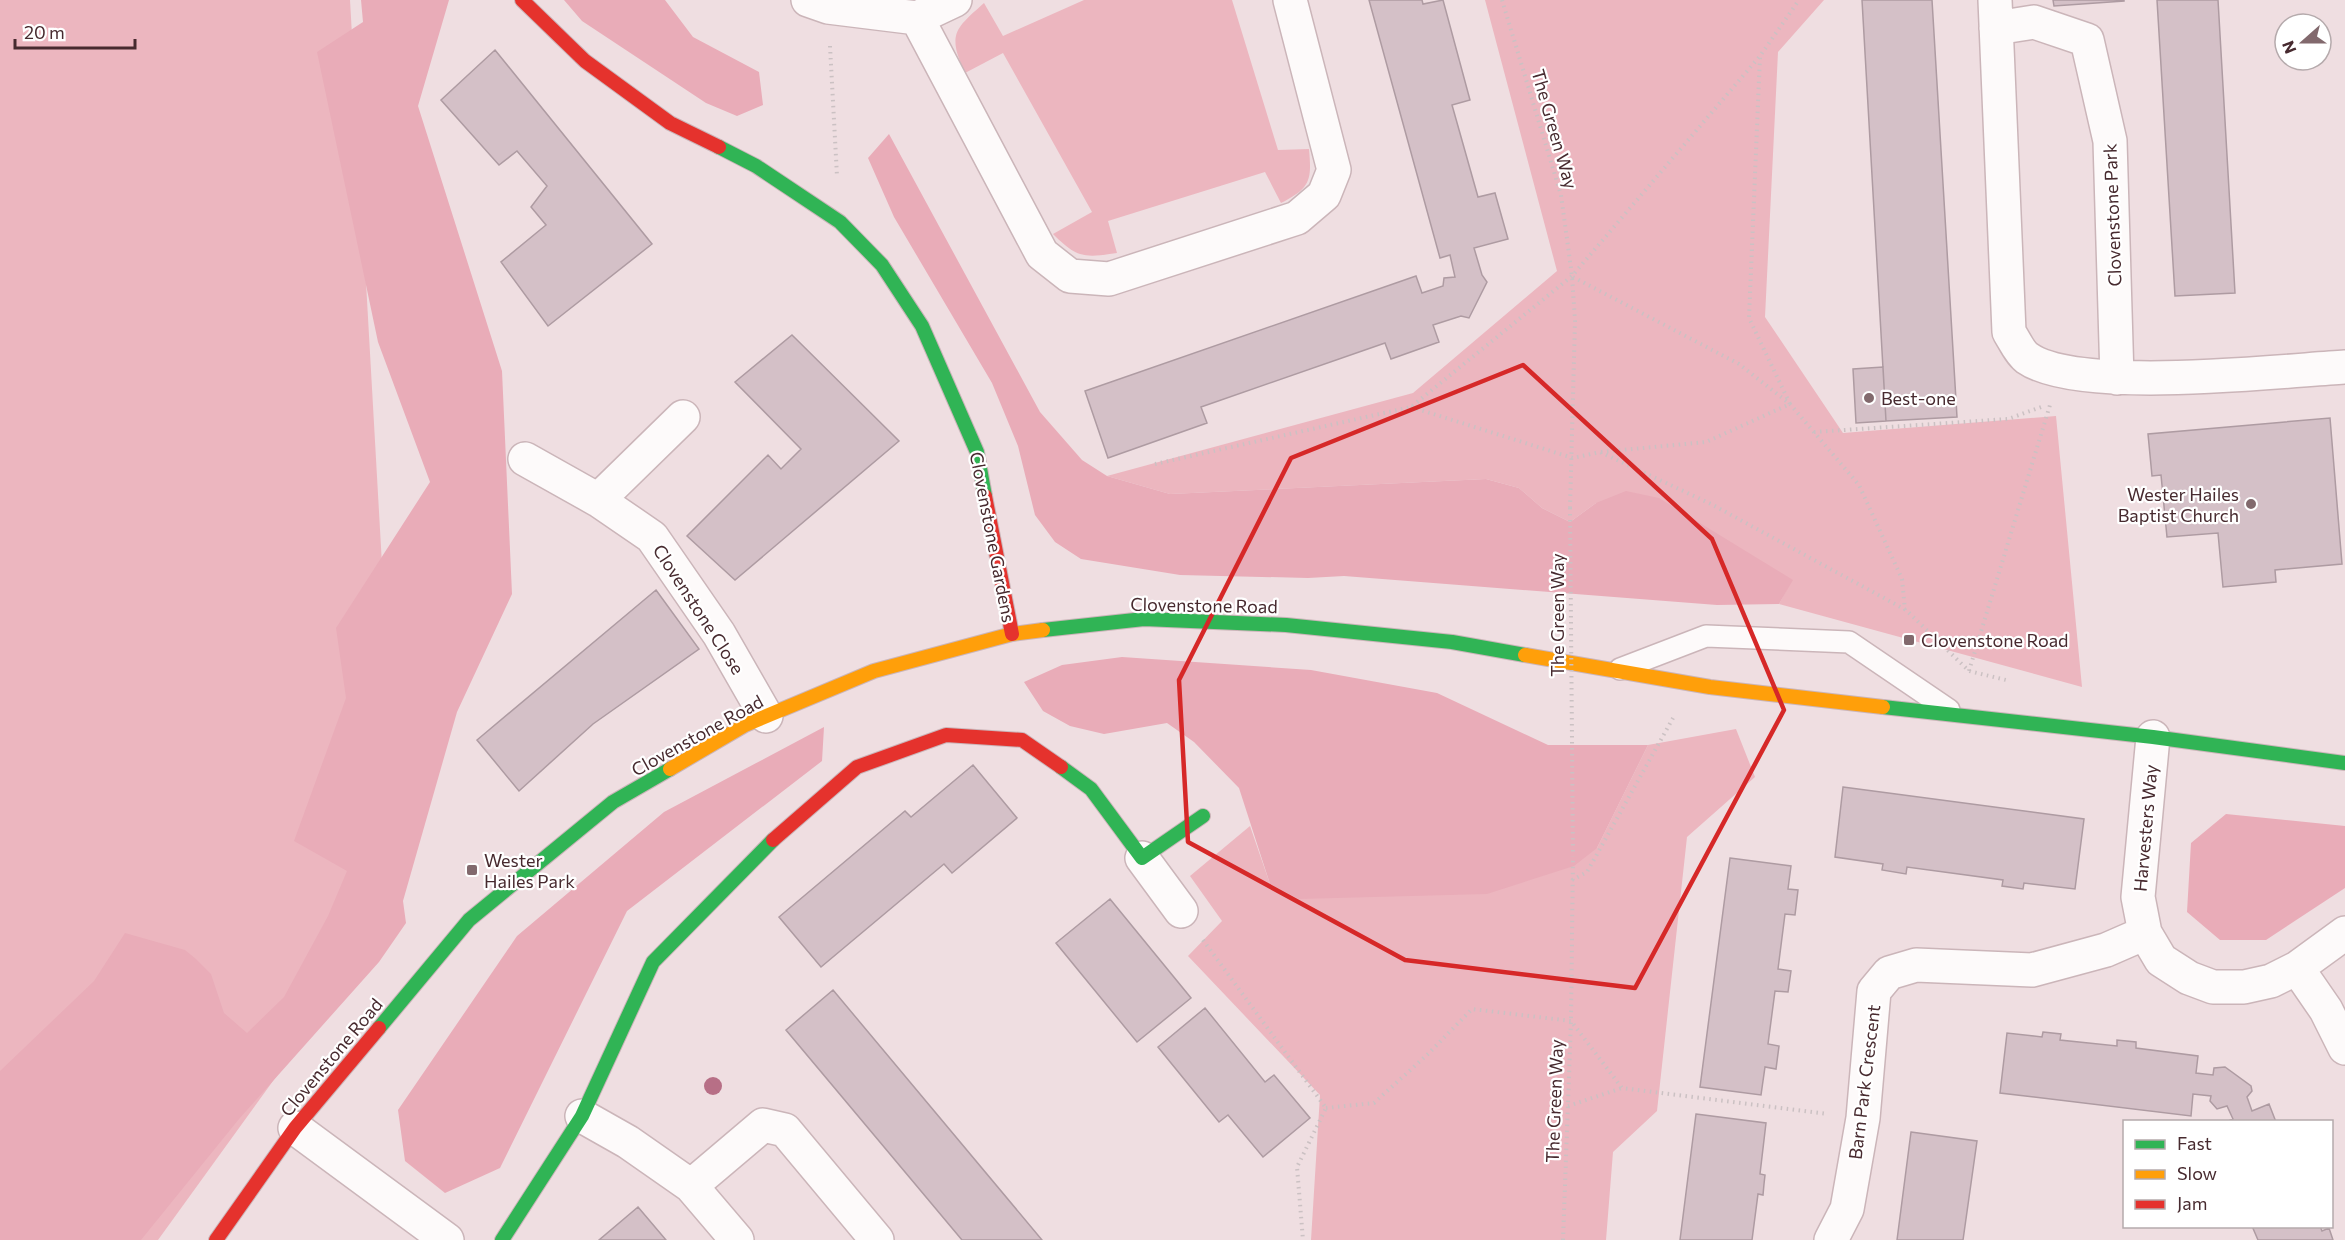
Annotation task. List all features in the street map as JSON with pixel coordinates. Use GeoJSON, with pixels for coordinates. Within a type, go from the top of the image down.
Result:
{"type":"FeatureCollection","features":[{"type":"Feature","properties":{"kind":"street","name":"Clovenstone Gardens"},"geometry":{"type":"LineString","coordinates":[[522,0],[585,61],[670,123],[756,166],[840,222],[882,265],[922,326],[977,452],[1012,634]]}},
{"type":"Feature","properties":{"kind":"street"},"geometry":{"type":"LineString","coordinates":[[818,3],[917,18],[955,0]]}},
{"type":"Feature","properties":{"kind":"street"},"geometry":{"type":"LineString","coordinates":[[917,18],[1042,254],[1070,276],[1109,279],[1297,218],[1324,195],[1334,170],[1290,0]]}},
{"type":"Feature","properties":{"kind":"street","name":"Clovenstone Park"},"geometry":{"type":"LineString","coordinates":[[2117,378],[2110,141],[2087,40],[2034,22],[1996,14],[2009,332],[2026,358],[2059,372],[2117,378],[2345,367]]}},
{"type":"Feature","properties":{"kind":"street"},"geometry":{"type":"LineString","coordinates":[[598,500],[683,417]]}},
{"type":"Feature","properties":{"kind":"street","name":"Clovenstone Close"},"geometry":{"type":"LineString","coordinates":[[525,459],[598,500],[652,537],[719,634],[766,716]]}},
{"type":"Feature","properties":{"kind":"street","name":"Clovenstone Road"},"geometry":{"type":"LineString","coordinates":[[216,1240],[295,1128],[469,920],[613,802],[745,725],[766,716],[874,671],[1012,634],[1144,619],[1286,625],[1452,642],[1692,684],[2153,737],[2345,763]]}},
{"type":"Feature","properties":{"kind":"street"},"geometry":{"type":"LineString","coordinates":[[502,1240],[582,1116],[652,962],[782,831],[857,767],[946,735],[1022,740],[1091,789],[1181,911]]}},
{"type":"Feature","properties":{"kind":"street","name":"Harvesters Way"},"geometry":{"type":"LineString","coordinates":[[2153,737],[2138,897],[2145,933],[2162,960],[2189,978],[2213,987],[2244,987],[2271,981],[2296,968],[2345,933]]}},
{"type":"Feature","properties":{"kind":"street"},"geometry":{"type":"LineString","coordinates":[[1142,858],[1203,816]]}},
{"type":"Feature","properties":{"kind":"street","name":"Barn Park Crescent"},"geometry":{"type":"LineString","coordinates":[[1831,1240],[1847,1209],[1863,1118],[1874,991],[1889,973],[1916,965],[2031,970],[2106,950],[2145,933]]}},
{"type":"Feature","properties":{"kind":"street"},"geometry":{"type":"LineString","coordinates":[[2296,968],[2326,1010],[2345,1048]]}},
{"type":"Feature","properties":{"kind":"street"},"geometry":{"type":"LineString","coordinates":[[582,1116],[628,1142],[691,1186],[737,1240]]}},
{"type":"Feature","properties":{"kind":"street"},"geometry":{"type":"LineString","coordinates":[[691,1186],[763,1125],[785,1130],[877,1240]]}},
{"type":"Feature","properties":{"kind":"street"},"geometry":{"type":"LineString","coordinates":[[295,1128],[447,1240]]}},
{"type":"Feature","properties":{"kind":"lane"},"geometry":{"type":"LineString","coordinates":[[1617,671],[1706,636],[1849,642],[1959,716]]}},
{"type":"Feature","properties":{"kind":"path","name":"The Green Way"},"geometry":{"type":"LineString","coordinates":[[1502,0],[1561,195],[1572,276],[1575,321],[1574,458],[1570,508],[1573,856],[1563,1240]]}},
{"type":"Feature","properties":{"kind":"path"},"geometry":{"type":"LineString","coordinates":[[1155,464],[1411,407],[1572,276],[1760,56],[1799,0]]}},
{"type":"Feature","properties":{"kind":"path"},"geometry":{"type":"LineString","coordinates":[[818,3],[840,222]]}},
{"type":"Feature","properties":{"kind":"path"},"geometry":{"type":"LineString","coordinates":[[1760,56],[1749,318],[1790,404]]}},
{"type":"Feature","properties":{"kind":"path"},"geometry":{"type":"LineString","coordinates":[[1572,276],[1739,364],[1790,404],[1859,485],[1902,579],[1905,610]]}},
{"type":"Feature","properties":{"kind":"path"},"geometry":{"type":"LineString","coordinates":[[1969,671],[2059,372]]}},
{"type":"Feature","properties":{"kind":"path"},"geometry":{"type":"LineString","coordinates":[[1411,407],[1574,458],[1600,452],[1706,442],[1790,404]]}},
{"type":"Feature","properties":{"kind":"path"},"geometry":{"type":"LineString","coordinates":[[1814,432],[2008,419],[2050,404]]}},
{"type":"Feature","properties":{"kind":"path"},"geometry":{"type":"LineString","coordinates":[[1600,452],[1711,504],[1905,610],[1969,671],[2016,682]]}},
{"type":"Feature","properties":{"kind":"path"},"geometry":{"type":"LineString","coordinates":[[1572,880],[1587,872],[1692,684]]}},
{"type":"Feature","properties":{"kind":"path"},"geometry":{"type":"LineString","coordinates":[[1181,911],[1326,1108]]}},
{"type":"Feature","properties":{"kind":"path"},"geometry":{"type":"LineString","coordinates":[[1326,1108],[1374,1102],[1428,1054],[1472,1009],[1570,1021],[1622,1088]]}},
{"type":"Feature","properties":{"kind":"path"},"geometry":{"type":"LineString","coordinates":[[1568,1106],[1622,1088],[1863,1118]]}},
{"type":"Feature","properties":{"kind":"path"},"geometry":{"type":"LineString","coordinates":[[1303,1240],[1297,1167],[1326,1108]]}},
{"type":"Feature","properties":{"kind":"highlighted area"},"geometry":{"type":"Polygon","coordinates":[[[1523,365],[1712,539],[1784,710],[1635,988],[1405,960],[1188,842],[1179,680],[1291,458],[1523,365]]]}},
{"type":"Feature","properties":{"kind":"shaded area"},"geometry":{"type":"Polygon","coordinates":[[[0,0],[350,0],[398,847],[372,944],[158,1240],[0,1240],[0,0]]]}},
{"type":"Feature","properties":{"kind":"shaded area"},"geometry":{"type":"Polygon","coordinates":[[[361,0],[449,0],[418,106],[502,371],[512,594],[457,712],[403,901],[406,923],[379,962],[239,1119],[141,1240],[0,1240],[0,1071],[94,981],[125,933],[185,950],[196,959],[211,974],[224,1013],[247,1033],[284,997],[328,916],[347,871],[294,841],[346,698],[336,628],[430,482],[378,342],[317,52],[363,22],[361,0]]]}},
{"type":"Feature","properties":{"kind":"shaded area"},"geometry":{"type":"Polygon","coordinates":[[[564,0],[665,0],[693,37],[759,72],[763,105],[737,116],[706,103],[582,21],[564,0]]]}},
{"type":"Feature","properties":{"kind":"shaded area"},"geometry":{"type":"Polygon","coordinates":[[[1084,0],[1232,0],[1278,150],[1309,149],[1309,176],[1303,188],[1281,203],[1265,172],[1108,221],[1117,253],[1089,256],[1075,252],[1061,242],[1053,234],[1092,212],[1003,53],[965,73],[959,60],[955,41],[960,26],[984,3],[1003,36],[1084,0]]]}},
{"type":"Feature","properties":{"kind":"shaded area"},"geometry":{"type":"Polygon","coordinates":[[[1485,0],[1824,0],[1778,52],[1765,317],[1843,433],[2056,416],[2082,687],[1779,604],[1792,580],[1596,503],[1570,522],[1542,508],[1519,488],[1486,479],[1170,494],[1107,476],[1413,393],[1557,271],[1485,0]]]}},
{"type":"Feature","properties":{"kind":"shaded area"},"geometry":{"type":"Polygon","coordinates":[[[889,134],[1040,412],[1082,460],[1107,476],[1170,494],[1486,479],[1519,488],[1542,508],[1570,522],[1596,503],[1626,491],[1659,498],[1793,580],[1779,604],[1717,605],[1344,576],[1308,578],[1180,575],[1081,559],[1055,542],[1035,515],[1018,446],[992,383],[894,217],[868,158],[889,134]]]}},
{"type":"Feature","properties":{"kind":"shaded area"},"geometry":{"type":"Polygon","coordinates":[[[1122,657],[1311,670],[1437,693],[1548,745],[1648,745],[1597,848],[1574,866],[1487,894],[1299,899],[1270,884],[1239,788],[1194,742],[1167,723],[1104,734],[1070,726],[1043,711],[1024,682],[1062,665],[1122,657]]]}},
{"type":"Feature","properties":{"kind":"shaded area"},"geometry":{"type":"Polygon","coordinates":[[[824,727],[822,761],[627,911],[500,1168],[445,1193],[405,1161],[398,1110],[517,936],[664,812],[824,727]]]}},
{"type":"Feature","properties":{"kind":"shaded area"},"geometry":{"type":"Polygon","coordinates":[[[1736,729],[1755,777],[1687,837],[1657,1111],[1613,1152],[1606,1240],[1311,1240],[1320,1095],[1188,956],[1222,921],[1190,876],[1250,826],[1270,884],[1597,848],[1648,745],[1736,729]]]}},
{"type":"Feature","properties":{"kind":"shaded area"},"geometry":{"type":"Polygon","coordinates":[[[2226,814],[2345,826],[2345,888],[2266,940],[2220,940],[2187,912],[2191,843],[2226,814]]]}},
{"type":"Feature","properties":{"kind":"building"},"geometry":{"type":"Polygon","coordinates":[[[1369,0],[1422,0],[1423,4],[1443,0],[1470,100],[1452,105],[1478,197],[1495,193],[1508,239],[1474,248],[1482,275],[1487,282],[1469,318],[1461,316],[1433,325],[1439,342],[1391,359],[1385,343],[1201,407],[1207,423],[1108,458],[1085,391],[1416,276],[1422,293],[1443,286],[1444,278],[1455,277],[1450,255],[1440,258],[1369,0]]]}},
{"type":"Feature","properties":{"kind":"building"},"geometry":{"type":"Polygon","coordinates":[[[1862,0],[1932,0],[1957,417],[1886,421],[1862,0]]]}},
{"type":"Feature","properties":{"kind":"building"},"geometry":{"type":"Polygon","coordinates":[[[2053,0],[2124,0],[2124,1],[2054,6],[2053,0]]]}},
{"type":"Feature","properties":{"kind":"building"},"geometry":{"type":"Polygon","coordinates":[[[2157,0],[2218,0],[2235,293],[2175,296],[2157,0]]]}},
{"type":"Feature","properties":{"kind":"building"},"geometry":{"type":"Polygon","coordinates":[[[495,50],[652,244],[548,326],[501,262],[546,225],[531,207],[547,186],[517,151],[499,165],[441,100],[495,50]]]}},
{"type":"Feature","properties":{"kind":"building"},"geometry":{"type":"Polygon","coordinates":[[[792,335],[899,441],[735,580],[687,536],[768,455],[781,469],[801,449],[735,382],[792,335]]]}},
{"type":"Feature","properties":{"kind":"building"},"geometry":{"type":"Polygon","coordinates":[[[1883,367],[1886,421],[1856,423],[1853,369],[1883,367]]]}},
{"type":"Feature","properties":{"kind":"building","name":"Wester Hailes Baptist Church"},"geometry":{"type":"Polygon","coordinates":[[[2330,418],[2342,564],[2275,570],[2276,582],[2223,587],[2218,533],[2167,537],[2161,475],[2152,476],[2148,434],[2330,418]]]}},
{"type":"Feature","properties":{"kind":"building"},"geometry":{"type":"Polygon","coordinates":[[[656,590],[699,649],[593,724],[519,791],[477,740],[656,590]]]}},
{"type":"Feature","properties":{"kind":"building"},"geometry":{"type":"Polygon","coordinates":[[[973,765],[1017,818],[952,873],[944,864],[821,967],[779,917],[905,811],[911,817],[973,765]]]}},
{"type":"Feature","properties":{"kind":"building"},"geometry":{"type":"Polygon","coordinates":[[[1843,787],[2084,819],[2075,889],[2024,883],[2023,889],[2002,886],[2003,880],[1907,867],[1906,874],[1882,870],[1883,864],[1835,857],[1843,787]]]}},
{"type":"Feature","properties":{"kind":"building"},"geometry":{"type":"Polygon","coordinates":[[[1730,858],[1791,866],[1788,889],[1798,890],[1795,915],[1785,914],[1778,969],[1791,971],[1788,992],[1775,991],[1768,1044],[1779,1046],[1776,1069],[1765,1067],[1761,1095],[1700,1087],[1730,858]]]}},
{"type":"Feature","properties":{"kind":"building"},"geometry":{"type":"Polygon","coordinates":[[[1110,899],[1191,998],[1137,1042],[1056,943],[1110,899]]]}},
{"type":"Feature","properties":{"kind":"building"},"geometry":{"type":"Polygon","coordinates":[[[833,990],[1042,1240],[962,1240],[786,1030],[833,990]]]}},
{"type":"Feature","properties":{"kind":"building"},"geometry":{"type":"Polygon","coordinates":[[[1205,1008],[1265,1082],[1274,1075],[1310,1118],[1263,1157],[1228,1115],[1219,1122],[1158,1047],[1205,1008]]]}},
{"type":"Feature","properties":{"kind":"building"},"geometry":{"type":"Polygon","coordinates":[[[2043,1032],[2061,1034],[2060,1040],[2117,1046],[2117,1040],[2136,1042],[2136,1048],[2198,1056],[2196,1073],[2213,1075],[2214,1068],[2225,1067],[2251,1086],[2252,1091],[2247,1097],[2252,1111],[2269,1104],[2275,1120],[2231,1120],[2233,1119],[2227,1106],[2217,1109],[2210,1101],[2211,1096],[2193,1094],[2191,1116],[2000,1093],[2007,1033],[2042,1037],[2043,1032]]]}},
{"type":"Feature","properties":{"kind":"building"},"geometry":{"type":"Polygon","coordinates":[[[1696,1114],[1766,1123],[1760,1174],[1765,1175],[1763,1195],[1758,1194],[1752,1240],[1680,1240],[1696,1114]]]}},
{"type":"Feature","properties":{"kind":"building"},"geometry":{"type":"Polygon","coordinates":[[[1911,1132],[1977,1141],[1963,1240],[1897,1240],[1911,1132]]]}},
{"type":"Feature","properties":{"kind":"building"},"geometry":{"type":"Polygon","coordinates":[[[638,1207],[666,1240],[599,1240],[638,1207]]]}},
{"type":"Feature","properties":{"kind":"building"},"geometry":{"type":"Polygon","coordinates":[[[2253,1228],[2321,1228],[2322,1231],[2329,1228],[2333,1240],[2258,1240],[2253,1228]]]}},
{"type":"Feature","properties":{"kind":"traffic: fast"},"geometry":{"type":"LineString","coordinates":[[719,147],[756,166],[840,222],[882,265],[922,326],[977,452],[985,496]]}},
{"type":"Feature","properties":{"kind":"traffic: fast"},"geometry":{"type":"LineString","coordinates":[[1043,630],[1144,619],[1286,625],[1452,642],[1525,655]]}},
{"type":"Feature","properties":{"kind":"traffic: fast"},"geometry":{"type":"LineString","coordinates":[[1883,707],[2153,737],[2345,763]]}},
{"type":"Feature","properties":{"kind":"traffic: fast"},"geometry":{"type":"LineString","coordinates":[[1061,767],[1091,789],[1142,858],[1203,816]]}},
{"type":"Feature","properties":{"kind":"traffic: fast"},"geometry":{"type":"LineString","coordinates":[[379,1028],[469,920],[613,802],[670,769]]}},
{"type":"Feature","properties":{"kind":"traffic: fast"},"geometry":{"type":"LineString","coordinates":[[502,1240],[582,1116],[653,962],[773,840]]}},
{"type":"Feature","properties":{"kind":"traffic: slow"},"geometry":{"type":"LineString","coordinates":[[670,769],[745,725],[874,671],[1012,634],[1043,630]]}},
{"type":"Feature","properties":{"kind":"traffic: slow"},"geometry":{"type":"LineString","coordinates":[[1525,655],[1710,687],[1883,707]]}},
{"type":"Feature","properties":{"kind":"traffic: jam"},"geometry":{"type":"LineString","coordinates":[[522,0],[585,61],[670,123],[719,147]]}},
{"type":"Feature","properties":{"kind":"traffic: jam"},"geometry":{"type":"LineString","coordinates":[[985,496],[1012,634]]}},
{"type":"Feature","properties":{"kind":"traffic: jam"},"geometry":{"type":"LineString","coordinates":[[773,840],[857,767],[946,735],[1022,740],[1061,767]]}},
{"type":"Feature","properties":{"kind":"traffic: jam"},"geometry":{"type":"LineString","coordinates":[[216,1240],[295,1128],[379,1028]]}},
{"type":"Feature","properties":{"kind":"place","name":"Best-one"},"geometry":{"type":"Point","coordinates":[1869,398]}},
{"type":"Feature","properties":{"kind":"place","name":"Wester Hailes Baptist Church"},"geometry":{"type":"Point","coordinates":[2251,504]}},
{"type":"Feature","properties":{"kind":"place","name":"Clovenstone Road"},"geometry":{"type":"Point","coordinates":[1909,640]}},
{"type":"Feature","properties":{"kind":"place","name":"Wester Hailes Park"},"geometry":{"type":"Point","coordinates":[472,870]}}]}
